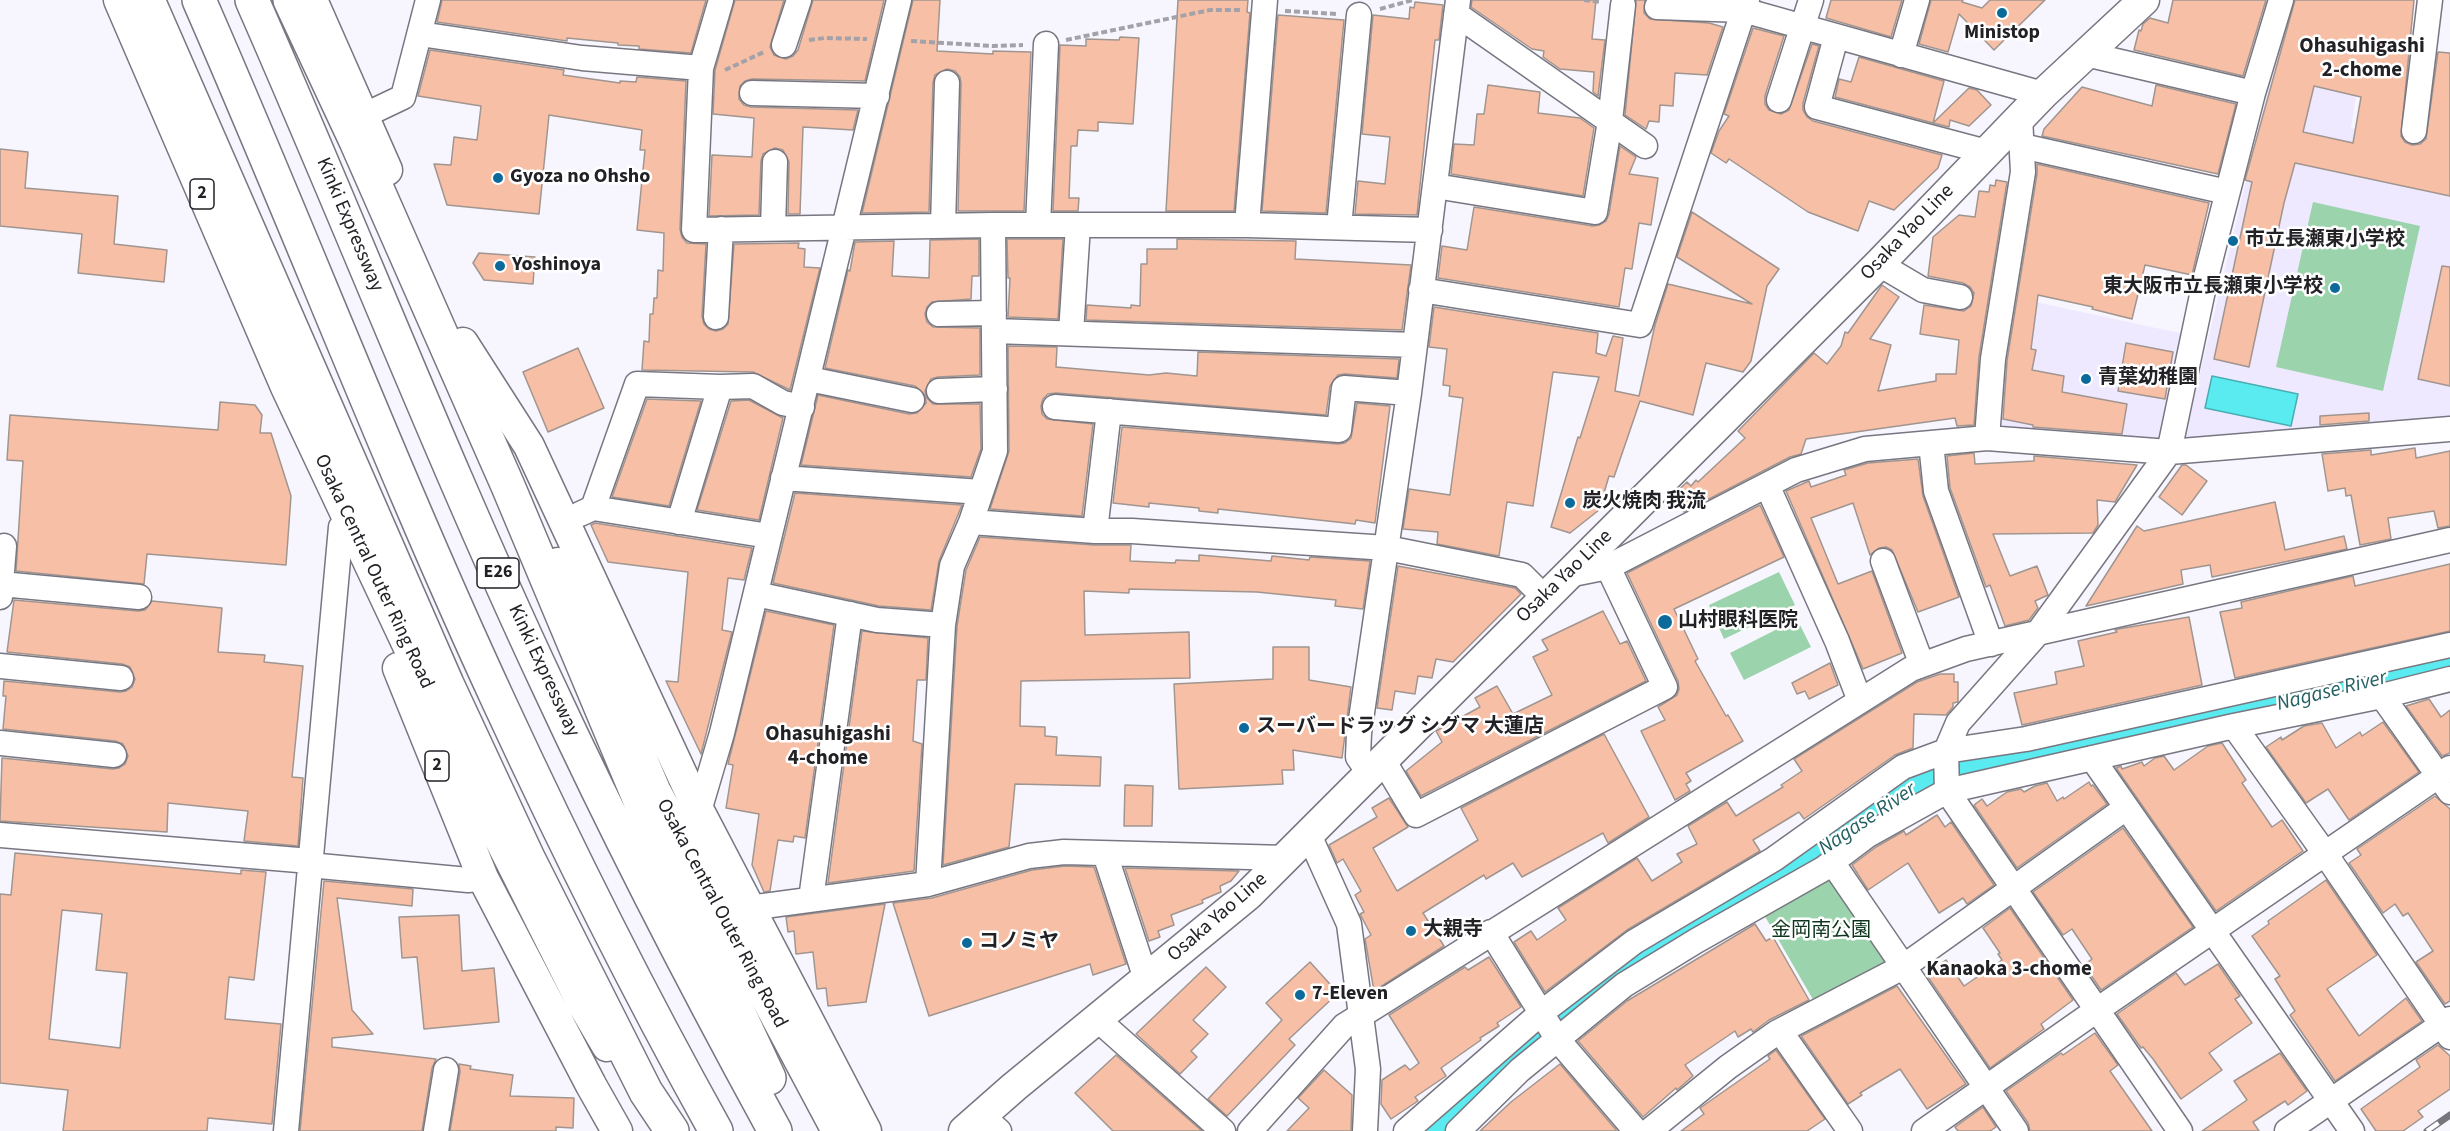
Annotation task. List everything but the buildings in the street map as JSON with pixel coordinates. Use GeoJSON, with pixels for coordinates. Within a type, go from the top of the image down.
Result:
{"type":"FeatureCollection","features":[{"type":"Feature","properties":{"kind":"highway"},"geometry":{"type":"LineString","coordinates":[[148,0],[230,182],[447,684],[523,848],[646,1092],[672,1131]]}},
{"type":"Feature","properties":{"kind":"highway","name":"E26"},"geometry":{"type":"LineString","coordinates":[[199,0],[498,701],[587,885],[716,1131]]}},
{"type":"Feature","properties":{"kind":"highway","name":"Kinki Expressway"},"geometry":{"type":"LineString","coordinates":[[252,0],[546,682],[623,842],[708,1010],[775,1131]]}},
{"type":"Feature","properties":{"kind":"highway"},"geometry":{"type":"LineString","coordinates":[[290,0],[503,475],[644,810],[794,1131]]}},
{"type":"Feature","properties":{"kind":"main road","name":"Osaka Central Outer Ring Road"},"geometry":{"type":"LineString","coordinates":[[119,0],[286,387],[494,828],[583,1005],[656,1131]]}},
{"type":"Feature","properties":{"kind":"main road","name":"Osaka Central Outer Ring Road"},"geometry":{"type":"LineString","coordinates":[[312,0],[463,343],[655,790],[837,1131]]}},
{"type":"Feature","properties":{"kind":"main road","name":"Osaka Yao Line"},"geometry":{"type":"LineString","coordinates":[[982,1126],[1097,1019],[1248,895],[1879,264],[1987,152],[2021,132],[2043,94],[2144,0]]}},
{"type":"Feature","properties":{"kind":"main road"},"geometry":{"type":"LineString","coordinates":[[463,343],[529,446],[699,811],[866,1131]]}},
{"type":"Feature","properties":{"kind":"main road","name":"2"},"geometry":{"type":"LineString","coordinates":[[286,387],[483,878],[617,1131]]}},
{"type":"Feature","properties":{"kind":"street"},"geometry":{"type":"LineString","coordinates":[[363,117],[403,97],[428,0]]}},
{"type":"Feature","properties":{"kind":"street"},"geometry":{"type":"LineString","coordinates":[[721,0],[701,68],[694,230],[993,225],[1247,225],[1430,230]]}},
{"type":"Feature","properties":{"kind":"street"},"geometry":{"type":"LineString","coordinates":[[784,45],[799,0]]}},
{"type":"Feature","properties":{"kind":"street"},"geometry":{"type":"LineString","coordinates":[[699,811],[723,733],[899,0]]}},
{"type":"Feature","properties":{"kind":"street"},"geometry":{"type":"LineString","coordinates":[[1247,225],[1265,0]]}},
{"type":"Feature","properties":{"kind":"street"},"geometry":{"type":"LineString","coordinates":[[1779,100],[1811,0]]}},
{"type":"Feature","properties":{"kind":"street"},"geometry":{"type":"LineString","coordinates":[[1901,55],[1917,0]]}},
{"type":"Feature","properties":{"kind":"street"},"geometry":{"type":"LineString","coordinates":[[2180,1131],[1947,791],[1946,751],[1958,723],[2037,634],[2169,452],[2205,281],[2253,93],[2281,0]]}},
{"type":"Feature","properties":{"kind":"street"},"geometry":{"type":"LineString","coordinates":[[2414,131],[2430,0]]}},
{"type":"Feature","properties":{"kind":"street"},"geometry":{"type":"LineString","coordinates":[[1435,186],[1595,212],[1610,121],[1623,5]]}},
{"type":"Feature","properties":{"kind":"street"},"geometry":{"type":"LineString","coordinates":[[1421,290],[1640,325],[1745,5]]}},
{"type":"Feature","properties":{"kind":"street"},"geometry":{"type":"LineString","coordinates":[[1657,7],[1745,5],[1802,28],[2043,94]]}},
{"type":"Feature","properties":{"kind":"street"},"geometry":{"type":"LineString","coordinates":[[1608,567],[1665,687],[1416,815],[1377,767],[1358,757],[1359,733],[1409,393],[1457,7],[1646,146]]}},
{"type":"Feature","properties":{"kind":"street"},"geometry":{"type":"LineString","coordinates":[[1339,227],[1359,15]]}},
{"type":"Feature","properties":{"kind":"street"},"geometry":{"type":"LineString","coordinates":[[420,33],[582,58],[701,68]]}},
{"type":"Feature","properties":{"kind":"street"},"geometry":{"type":"LineString","coordinates":[[1836,37],[1817,107],[1987,152]]}},
{"type":"Feature","properties":{"kind":"street"},"geometry":{"type":"LineString","coordinates":[[1038,225],[1046,44]]}},
{"type":"Feature","properties":{"kind":"street"},"geometry":{"type":"LineString","coordinates":[[2086,54],[2253,93]]}},
{"type":"Feature","properties":{"kind":"street"},"geometry":{"type":"LineString","coordinates":[[943,226],[947,83]]}},
{"type":"Feature","properties":{"kind":"street"},"geometry":{"type":"LineString","coordinates":[[752,93],[877,96]]}},
{"type":"Feature","properties":{"kind":"street"},"geometry":{"type":"LineString","coordinates":[[1987,438],[1993,359],[2023,172],[2021,132],[2228,192]]}},
{"type":"Feature","properties":{"kind":"street"},"geometry":{"type":"LineString","coordinates":[[773,228],[775,162]]}},
{"type":"Feature","properties":{"kind":"street"},"geometry":{"type":"LineString","coordinates":[[928,884],[943,625],[952,566],[971,522],[995,451],[993,225]]}},
{"type":"Feature","properties":{"kind":"street"},"geometry":{"type":"LineString","coordinates":[[1071,333],[1078,225]]}},
{"type":"Feature","properties":{"kind":"street"},"geometry":{"type":"LineString","coordinates":[[716,317],[720,229]]}},
{"type":"Feature","properties":{"kind":"street"},"geometry":{"type":"LineString","coordinates":[[1879,264],[1923,290],[1960,297]]}},
{"type":"Feature","properties":{"kind":"street"},"geometry":{"type":"LineString","coordinates":[[939,314],[1071,333],[1415,345]]}},
{"type":"Feature","properties":{"kind":"street"},"geometry":{"type":"LineString","coordinates":[[809,379],[912,400]]}},
{"type":"Feature","properties":{"kind":"street"},"geometry":{"type":"LineString","coordinates":[[593,508],[637,384],[753,386],[783,403],[802,407]]}},
{"type":"Feature","properties":{"kind":"street"},"geometry":{"type":"LineString","coordinates":[[679,522],[720,387]]}},
{"type":"Feature","properties":{"kind":"street"},"geometry":{"type":"LineString","coordinates":[[1055,407],[1339,430],[1344,388],[1409,393]]}},
{"type":"Feature","properties":{"kind":"street"},"geometry":{"type":"LineString","coordinates":[[939,391],[995,389]]}},
{"type":"Feature","properties":{"kind":"street"},"geometry":{"type":"LineString","coordinates":[[1095,531],[1108,411]]}},
{"type":"Feature","properties":{"kind":"street"},"geometry":{"type":"LineString","coordinates":[[1568,575],[1608,567],[1796,470],[1865,449],[1987,438],[2169,452],[2450,429]]}},
{"type":"Feature","properties":{"kind":"street"},"geometry":{"type":"LineString","coordinates":[[1931,444],[1936,491],[1991,644]]}},
{"type":"Feature","properties":{"kind":"street"},"geometry":{"type":"LineString","coordinates":[[783,478],[981,492]]}},
{"type":"Feature","properties":{"kind":"street"},"geometry":{"type":"LineString","coordinates":[[1767,485],[1837,641],[1860,701]]}},
{"type":"Feature","properties":{"kind":"street"},"geometry":{"type":"LineString","coordinates":[[564,520],[593,508],[769,536]]}},
{"type":"Feature","properties":{"kind":"street"},"geometry":{"type":"LineString","coordinates":[[971,522],[1387,548],[1522,574],[1544,597]]}},
{"type":"Feature","properties":{"kind":"street"},"geometry":{"type":"LineString","coordinates":[[286,1131],[341,528]]}},
{"type":"Feature","properties":{"kind":"street"},"geometry":{"type":"LineString","coordinates":[[1250,1131],[1344,1026],[1911,669],[1966,649],[2450,540]]}},
{"type":"Feature","properties":{"kind":"street"},"geometry":{"type":"LineString","coordinates":[[4,546],[1,590],[139,597]]}},
{"type":"Feature","properties":{"kind":"street"},"geometry":{"type":"LineString","coordinates":[[1883,561],[1922,665]]}},
{"type":"Feature","properties":{"kind":"street"},"geometry":{"type":"LineString","coordinates":[[756,594],[877,620],[943,625]]}},
{"type":"Feature","properties":{"kind":"street"},"geometry":{"type":"LineString","coordinates":[[811,898],[850,614]]}},
{"type":"Feature","properties":{"kind":"street"},"geometry":{"type":"LineString","coordinates":[[1406,1131],[1541,1013],[1634,942],[1774,859],[1903,767],[1946,751],[2026,739],[2450,645]]}},
{"type":"Feature","properties":{"kind":"street"},"geometry":{"type":"LineString","coordinates":[[0,666],[121,678]]}},
{"type":"Feature","properties":{"kind":"street"},"geometry":{"type":"LineString","coordinates":[[1458,1131],[1520,1070],[1624,985],[1832,862],[1868,835],[1947,791],[2234,726],[2382,696],[2450,679]]}},
{"type":"Feature","properties":{"kind":"street"},"geometry":{"type":"LineString","coordinates":[[1924,1131],[2213,931],[2326,855],[2446,779],[2382,696]]}},
{"type":"Feature","properties":{"kind":"street"},"geometry":{"type":"LineString","coordinates":[[2234,726],[2447,1027],[2287,1131]]}},
{"type":"Feature","properties":{"kind":"street"},"geometry":{"type":"LineString","coordinates":[[0,743],[114,754]]}},
{"type":"Feature","properties":{"kind":"street"},"geometry":{"type":"LineString","coordinates":[[2092,758],[2352,1131]]}},
{"type":"Feature","properties":{"kind":"street"},"geometry":{"type":"LineString","coordinates":[[1649,1131],[1728,1067],[1780,1031],[1903,967],[2126,808]]}},
{"type":"Feature","properties":{"kind":"street"},"geometry":{"type":"LineString","coordinates":[[0,835],[468,880],[483,878]]}},
{"type":"Feature","properties":{"kind":"street"},"geometry":{"type":"LineString","coordinates":[[1309,835],[1348,924],[1368,1069],[1365,1131]]}},
{"type":"Feature","properties":{"kind":"street"},"geometry":{"type":"LineString","coordinates":[[749,908],[928,884],[1029,856],[1064,852],[1286,858]]}},
{"type":"Feature","properties":{"kind":"street"},"geometry":{"type":"LineString","coordinates":[[1105,854],[1146,979]]}},
{"type":"Feature","properties":{"kind":"street"},"geometry":{"type":"LineString","coordinates":[[1832,862],[2016,1131]]}},
{"type":"Feature","properties":{"kind":"street"},"geometry":{"type":"LineString","coordinates":[[1491,932],[1558,1040],[1636,1131]]}},
{"type":"Feature","properties":{"kind":"street"},"geometry":{"type":"LineString","coordinates":[[1097,1019],[1223,1131]]}},
{"type":"Feature","properties":{"kind":"street"},"geometry":{"type":"LineString","coordinates":[[1780,1031],[1850,1131]]}},
{"type":"Feature","properties":{"kind":"street"},"geometry":{"type":"LineString","coordinates":[[436,1131],[446,1070]]}},
{"type":"Feature","properties":{"kind":"shaded area","name":"東大阪市立長瀬東小学校"},"geometry":{"type":"Polygon","coordinates":[[[2289,0],[2371,0],[2351,128],[2450,153],[2450,423],[2184,440],[2289,0]]]}},
{"type":"Feature","properties":{"kind":"shaded area","name":"青葉幼稚園"},"geometry":{"type":"Polygon","coordinates":[[[2012,297],[2184,334],[2158,438],[2152,443],[1996,431],[2012,297]]]}},
{"type":"Feature","properties":{"kind":"green space"},"geometry":{"type":"Polygon","coordinates":[[[2313,202],[2420,226],[2383,391],[2276,367],[2313,202]]]}},
{"type":"Feature","properties":{"kind":"green space"},"geometry":{"type":"Polygon","coordinates":[[[1779,572],[1795,605],[1724,639],[1709,605],[1779,572]]]}},
{"type":"Feature","properties":{"kind":"green space"},"geometry":{"type":"Polygon","coordinates":[[[1797,619],[1811,647],[1744,680],[1730,653],[1797,619]]]}},
{"type":"Feature","properties":{"kind":"green space","name":"金岡南公園"},"geometry":{"type":"Polygon","coordinates":[[[1834,871],[1887,962],[1815,1003],[1763,913],[1834,871]]]}},
{"type":"Feature","properties":{"kind":"water"},"geometry":{"type":"Polygon","coordinates":[[[2212,376],[2298,394],[2291,426],[2205,408],[2212,376]]]}},
{"type":"Feature","properties":{"kind":"waterway","name":"Nagase River"},"geometry":{"type":"LineString","coordinates":[[1435,1131],[1523,1049],[1558,1025],[1646,955],[1808,860],[1905,792],[1956,768],[2192,726],[2450,663]]}},
{"type":"Feature","properties":{"kind":"railway"},"geometry":{"type":"LineString","coordinates":[[2427,1131],[2450,1115]]}},
{"type":"Feature","properties":{"kind":"place","name":"Ministop"},"geometry":{"type":"Point","coordinates":[2002,13]}},
{"type":"Feature","properties":{"kind":"place","name":"Gyoza no Ohsho"},"geometry":{"type":"Point","coordinates":[498,178]}},
{"type":"Feature","properties":{"kind":"place","name":"市立長瀬東小学校"},"geometry":{"type":"Point","coordinates":[2233,241]}},
{"type":"Feature","properties":{"kind":"place","name":"Yoshinoya"},"geometry":{"type":"Point","coordinates":[500,266]}},
{"type":"Feature","properties":{"kind":"place","name":"東大阪市立長瀬東小学校"},"geometry":{"type":"Point","coordinates":[2335,288]}},
{"type":"Feature","properties":{"kind":"place","name":"青葉幼稚園"},"geometry":{"type":"Point","coordinates":[2086,379]}},
{"type":"Feature","properties":{"kind":"place","name":"炭火焼肉 我流"},"geometry":{"type":"Point","coordinates":[1570,503]}},
{"type":"Feature","properties":{"kind":"place","name":"山村眼科医院"},"geometry":{"type":"Point","coordinates":[1665,622]}},
{"type":"Feature","properties":{"kind":"place","name":"スーバードラッグ シグマ 大蓮店"},"geometry":{"type":"Point","coordinates":[1244,728]}},
{"type":"Feature","properties":{"kind":"place","name":"大親寺"},"geometry":{"type":"Point","coordinates":[1411,931]}},
{"type":"Feature","properties":{"kind":"place","name":"コノミヤ"},"geometry":{"type":"Point","coordinates":[967,943]}},
{"type":"Feature","properties":{"kind":"place","name":"7-Eleven"},"geometry":{"type":"Point","coordinates":[1300,995]}},
{"type":"Feature","properties":{"kind":"district","name":"Ohasuhigashi 2-chome"},"geometry":{"type":"Point","coordinates":[2362,59]}},
{"type":"Feature","properties":{"kind":"district","name":"Ohasuhigashi 4-chome"},"geometry":{"type":"Point","coordinates":[828,747]}},
{"type":"Feature","properties":{"kind":"district","name":"Kanaoka 3-chome"},"geometry":{"type":"Point","coordinates":[2009,970]}}]}
